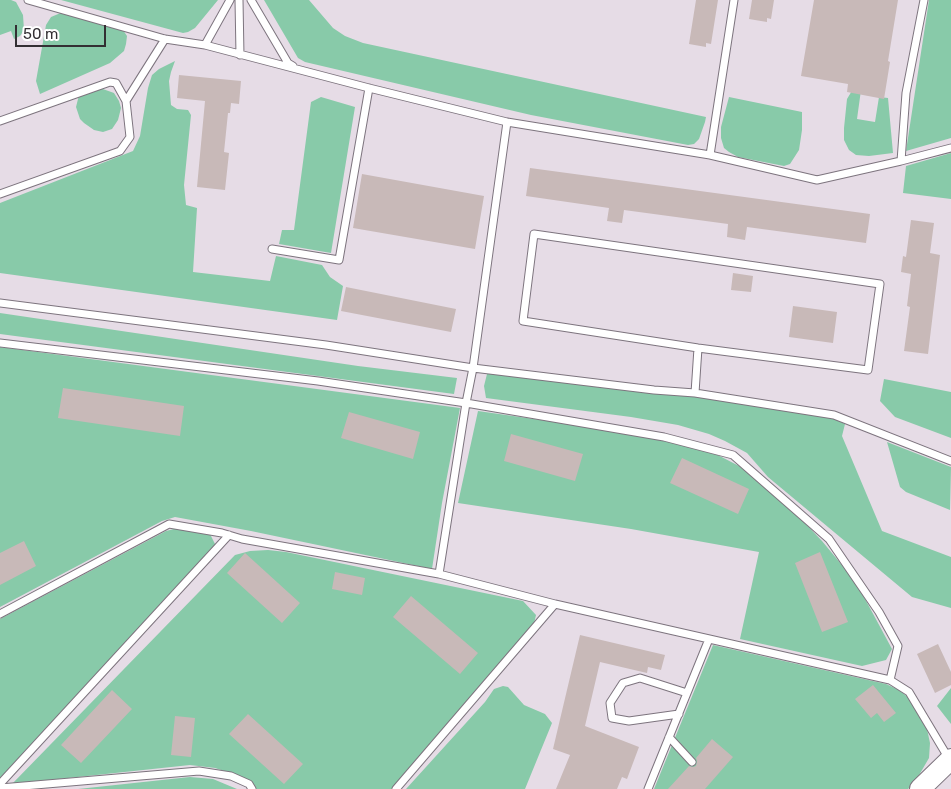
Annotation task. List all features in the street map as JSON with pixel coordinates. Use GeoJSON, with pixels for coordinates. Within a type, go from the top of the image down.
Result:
{"type":"FeatureCollection","features":[{"type":"Feature","properties":{"kind":"street"},"geometry":{"type":"LineString","coordinates":[[920,789],[951,760]]}},
{"type":"Feature","properties":{"kind":"lane"},"geometry":{"type":"LineString","coordinates":[[28,0],[165,39],[206,45],[507,122],[710,155],[817,180],[951,148]]}},
{"type":"Feature","properties":{"kind":"lane"},"geometry":{"type":"LineString","coordinates":[[206,45],[230,0]]}},
{"type":"Feature","properties":{"kind":"lane"},"geometry":{"type":"LineString","coordinates":[[239,0],[240,55]]}},
{"type":"Feature","properties":{"kind":"lane"},"geometry":{"type":"LineString","coordinates":[[251,0],[288,63],[300,70]]}},
{"type":"Feature","properties":{"kind":"lane"},"geometry":{"type":"LineString","coordinates":[[710,155],[734,0]]}},
{"type":"Feature","properties":{"kind":"lane"},"geometry":{"type":"LineString","coordinates":[[901,161],[906,93],[924,0]]}},
{"type":"Feature","properties":{"kind":"lane"},"geometry":{"type":"LineString","coordinates":[[126,101],[165,39]]}},
{"type":"Feature","properties":{"kind":"lane"},"geometry":{"type":"LineString","coordinates":[[0,121],[110,82],[116,83],[126,101],[130,138],[120,151],[0,194]]}},
{"type":"Feature","properties":{"kind":"lane"},"geometry":{"type":"LineString","coordinates":[[272,249],[339,260],[369,88]]}},
{"type":"Feature","properties":{"kind":"lane"},"geometry":{"type":"LineString","coordinates":[[438,574],[473,368],[507,122]]}},
{"type":"Feature","properties":{"kind":"lane"},"geometry":{"type":"LineString","coordinates":[[534,234],[880,284],[868,370],[698,348],[522,321],[534,234]]}},
{"type":"Feature","properties":{"kind":"lane"},"geometry":{"type":"LineString","coordinates":[[0,303],[326,345],[473,368],[654,390],[695,392],[834,415],[951,461]]}},
{"type":"Feature","properties":{"kind":"lane"},"geometry":{"type":"LineString","coordinates":[[0,343],[318,382],[466,403],[664,437],[733,456],[829,539],[879,612],[898,646],[890,680]]}},
{"type":"Feature","properties":{"kind":"lane"},"geometry":{"type":"LineString","coordinates":[[695,392],[698,348]]}},
{"type":"Feature","properties":{"kind":"lane"},"geometry":{"type":"LineString","coordinates":[[0,614],[169,524],[438,574],[555,604],[890,680],[909,692],[945,754],[951,760]]}},
{"type":"Feature","properties":{"kind":"lane"},"geometry":{"type":"LineString","coordinates":[[0,784],[229,535]]}},
{"type":"Feature","properties":{"kind":"lane"},"geometry":{"type":"LineString","coordinates":[[396,789],[555,604]]}},
{"type":"Feature","properties":{"kind":"lane"},"geometry":{"type":"LineString","coordinates":[[648,789],[709,640]]}},
{"type":"Feature","properties":{"kind":"lane"},"geometry":{"type":"LineString","coordinates":[[679,714],[629,721],[612,718],[610,703],[622,683],[640,678],[687,693]]}},
{"type":"Feature","properties":{"kind":"lane"},"geometry":{"type":"LineString","coordinates":[[670,737],[692,762]]}},
{"type":"Feature","properties":{"kind":"lane"},"geometry":{"type":"LineString","coordinates":[[0,788],[199,771],[231,776],[249,784],[252,789]]}},
{"type":"Feature","properties":{"kind":"green space"},"geometry":{"type":"Polygon","coordinates":[[[0,0],[16,2],[23,15],[24,30],[20,36],[14,39],[11,31],[0,35],[0,0]]]}},
{"type":"Feature","properties":{"kind":"green space"},"geometry":{"type":"Polygon","coordinates":[[[61,0],[218,0],[195,28],[183,33],[61,0]]]}},
{"type":"Feature","properties":{"kind":"green space"},"geometry":{"type":"Polygon","coordinates":[[[264,0],[309,0],[333,28],[345,36],[363,43],[706,117],[705,122],[699,139],[694,144],[688,145],[531,115],[305,62],[298,58],[264,0]]]}},
{"type":"Feature","properties":{"kind":"green space"},"geometry":{"type":"Polygon","coordinates":[[[929,0],[951,0],[951,138],[906,151],[929,0]]]}},
{"type":"Feature","properties":{"kind":"green space"},"geometry":{"type":"Polygon","coordinates":[[[63,12],[123,30],[127,36],[126,44],[124,51],[110,63],[40,94],[36,81],[46,25],[51,17],[63,12]]]}},
{"type":"Feature","properties":{"kind":"green space"},"geometry":{"type":"Polygon","coordinates":[[[175,61],[169,81],[171,105],[177,109],[188,110],[191,115],[184,185],[186,205],[197,208],[193,272],[270,281],[276,256],[322,265],[330,277],[343,286],[337,320],[0,273],[0,203],[133,151],[140,136],[152,75],[175,61]]]}},
{"type":"Feature","properties":{"kind":"green space"},"geometry":{"type":"Polygon","coordinates":[[[100,88],[114,93],[121,108],[118,120],[112,129],[103,132],[94,130],[84,123],[80,119],[76,107],[79,95],[100,88]]]}},
{"type":"Feature","properties":{"kind":"green space"},"geometry":{"type":"Polygon","coordinates":[[[853,89],[861,90],[857,119],[875,122],[879,97],[888,98],[893,153],[869,156],[856,155],[849,150],[844,140],[844,128],[847,99],[853,89]]]}},
{"type":"Feature","properties":{"kind":"green space"},"geometry":{"type":"Polygon","coordinates":[[[321,97],[355,107],[331,253],[279,244],[282,230],[294,230],[311,102],[321,97]]]}},
{"type":"Feature","properties":{"kind":"green space"},"geometry":{"type":"Polygon","coordinates":[[[729,97],[802,112],[799,150],[790,164],[784,166],[738,157],[724,148],[721,138],[721,127],[729,97]]]}},
{"type":"Feature","properties":{"kind":"green space"},"geometry":{"type":"Polygon","coordinates":[[[951,153],[951,199],[903,193],[906,166],[951,153]]]}},
{"type":"Feature","properties":{"kind":"green space"},"geometry":{"type":"Polygon","coordinates":[[[0,313],[358,366],[457,378],[454,394],[0,334],[0,313]]]}},
{"type":"Feature","properties":{"kind":"green space"},"geometry":{"type":"Polygon","coordinates":[[[0,347],[460,408],[432,569],[175,517],[162,521],[0,607],[0,347]]]}},
{"type":"Feature","properties":{"kind":"green space"},"geometry":{"type":"Polygon","coordinates":[[[488,370],[811,412],[833,418],[845,424],[842,436],[882,531],[951,557],[951,608],[912,597],[768,477],[747,453],[725,441],[678,425],[486,398],[484,386],[488,370]]]}},
{"type":"Feature","properties":{"kind":"green space"},"geometry":{"type":"Polygon","coordinates":[[[884,379],[951,392],[951,438],[895,417],[880,401],[884,379]]]}},
{"type":"Feature","properties":{"kind":"green space"},"geometry":{"type":"Polygon","coordinates":[[[478,411],[632,433],[710,451],[739,466],[785,502],[846,570],[864,597],[892,649],[886,660],[862,666],[740,639],[759,552],[631,529],[458,503],[478,411]]]}},
{"type":"Feature","properties":{"kind":"green space"},"geometry":{"type":"Polygon","coordinates":[[[887,442],[951,467],[950,510],[906,492],[900,487],[887,442]]]}},
{"type":"Feature","properties":{"kind":"green space"},"geometry":{"type":"Polygon","coordinates":[[[178,528],[210,534],[219,552],[0,780],[0,619],[166,531],[178,528]]]}},
{"type":"Feature","properties":{"kind":"green space"},"geometry":{"type":"Polygon","coordinates":[[[250,551],[286,552],[523,601],[536,615],[533,628],[392,789],[255,789],[230,773],[215,768],[190,765],[12,784],[235,555],[250,551]]]}},
{"type":"Feature","properties":{"kind":"green space"},"geometry":{"type":"Polygon","coordinates":[[[713,645],[886,684],[899,690],[914,702],[927,729],[930,743],[929,758],[915,782],[908,789],[654,789],[713,645]]]}},
{"type":"Feature","properties":{"kind":"green space"},"geometry":{"type":"Polygon","coordinates":[[[503,686],[508,687],[524,705],[545,714],[552,723],[525,789],[406,789],[485,702],[494,689],[503,686]]]}},
{"type":"Feature","properties":{"kind":"green space"},"geometry":{"type":"Polygon","coordinates":[[[951,688],[951,724],[937,706],[951,688]]]}},
{"type":"Feature","properties":{"kind":"green space"},"geometry":{"type":"Polygon","coordinates":[[[190,777],[213,779],[237,789],[78,789],[190,777]]]}},
{"type":"Feature","properties":{"kind":"building"},"geometry":{"type":"Polygon","coordinates":[[[696,0],[718,0],[711,44],[706,43],[706,47],[689,44],[696,0]]]}},
{"type":"Feature","properties":{"kind":"building"},"geometry":{"type":"Polygon","coordinates":[[[752,0],[774,0],[771,19],[767,18],[767,22],[749,19],[752,0]]]}},
{"type":"Feature","properties":{"kind":"building"},"geometry":{"type":"Polygon","coordinates":[[[814,0],[898,0],[884,99],[847,92],[848,84],[801,76],[814,0]]]}},
{"type":"Feature","properties":{"kind":"building"},"geometry":{"type":"Polygon","coordinates":[[[179,75],[241,81],[239,104],[231,103],[230,113],[228,113],[224,152],[229,153],[225,190],[197,187],[205,101],[177,98],[179,75]]]}},
{"type":"Feature","properties":{"kind":"building"},"geometry":{"type":"Polygon","coordinates":[[[530,168],[870,214],[866,243],[747,227],[745,240],[727,237],[728,224],[624,210],[622,223],[607,221],[609,208],[526,196],[530,168]]]}},
{"type":"Feature","properties":{"kind":"building"},"geometry":{"type":"Polygon","coordinates":[[[362,174],[484,196],[475,249],[353,228],[362,174]]]}},
{"type":"Feature","properties":{"kind":"building"},"geometry":{"type":"Polygon","coordinates":[[[911,220],[934,223],[930,253],[940,255],[928,354],[904,351],[910,307],[907,306],[911,274],[901,272],[903,256],[906,257],[911,220]]]}},
{"type":"Feature","properties":{"kind":"building"},"geometry":{"type":"Polygon","coordinates":[[[733,273],[753,276],[751,292],[731,290],[733,273]]]}},
{"type":"Feature","properties":{"kind":"building"},"geometry":{"type":"Polygon","coordinates":[[[346,287],[456,309],[451,332],[341,311],[346,287]]]}},
{"type":"Feature","properties":{"kind":"building"},"geometry":{"type":"Polygon","coordinates":[[[793,306],[837,312],[833,343],[789,337],[793,306]]]}},
{"type":"Feature","properties":{"kind":"building"},"geometry":{"type":"Polygon","coordinates":[[[63,388],[184,406],[180,436],[58,418],[63,388]]]}},
{"type":"Feature","properties":{"kind":"building"},"geometry":{"type":"Polygon","coordinates":[[[349,412],[420,432],[413,459],[341,438],[349,412]]]}},
{"type":"Feature","properties":{"kind":"building"},"geometry":{"type":"Polygon","coordinates":[[[511,434],[583,454],[575,481],[504,461],[511,434]]]}},
{"type":"Feature","properties":{"kind":"building"},"geometry":{"type":"Polygon","coordinates":[[[682,458],[749,489],[738,514],[670,483],[682,458]]]}},
{"type":"Feature","properties":{"kind":"building"},"geometry":{"type":"Polygon","coordinates":[[[24,541],[36,566],[0,585],[0,553],[24,541]]]}},
{"type":"Feature","properties":{"kind":"building"},"geometry":{"type":"Polygon","coordinates":[[[820,552],[848,622],[822,632],[795,563],[820,552]]]}},
{"type":"Feature","properties":{"kind":"building"},"geometry":{"type":"Polygon","coordinates":[[[245,553],[300,603],[282,623],[227,573],[245,553]]]}},
{"type":"Feature","properties":{"kind":"building"},"geometry":{"type":"Polygon","coordinates":[[[335,572],[365,578],[362,595],[332,589],[335,572]]]}},
{"type":"Feature","properties":{"kind":"building"},"geometry":{"type":"Polygon","coordinates":[[[411,596],[478,653],[460,674],[393,617],[411,596]]]}},
{"type":"Feature","properties":{"kind":"building"},"geometry":{"type":"Polygon","coordinates":[[[580,635],[665,655],[661,670],[648,667],[647,673],[600,662],[585,726],[639,747],[627,779],[622,777],[617,789],[556,789],[570,755],[553,749],[580,635]]]}},
{"type":"Feature","properties":{"kind":"building"},"geometry":{"type":"Polygon","coordinates":[[[938,644],[951,672],[951,685],[935,693],[917,654],[938,644]]]}},
{"type":"Feature","properties":{"kind":"building"},"geometry":{"type":"Polygon","coordinates":[[[873,685],[896,713],[884,722],[877,713],[871,718],[855,699],[873,685]]]}},
{"type":"Feature","properties":{"kind":"building"},"geometry":{"type":"Polygon","coordinates":[[[112,690],[132,709],[81,763],[61,745],[112,690]]]}},
{"type":"Feature","properties":{"kind":"building"},"geometry":{"type":"Polygon","coordinates":[[[248,714],[303,764],[284,784],[229,734],[248,714]]]}},
{"type":"Feature","properties":{"kind":"building"},"geometry":{"type":"Polygon","coordinates":[[[175,716],[195,718],[191,757],[171,755],[175,716]]]}},
{"type":"Feature","properties":{"kind":"building"},"geometry":{"type":"Polygon","coordinates":[[[712,739],[733,757],[705,789],[668,789],[689,766],[696,766],[696,758],[712,739]]]}}]}
